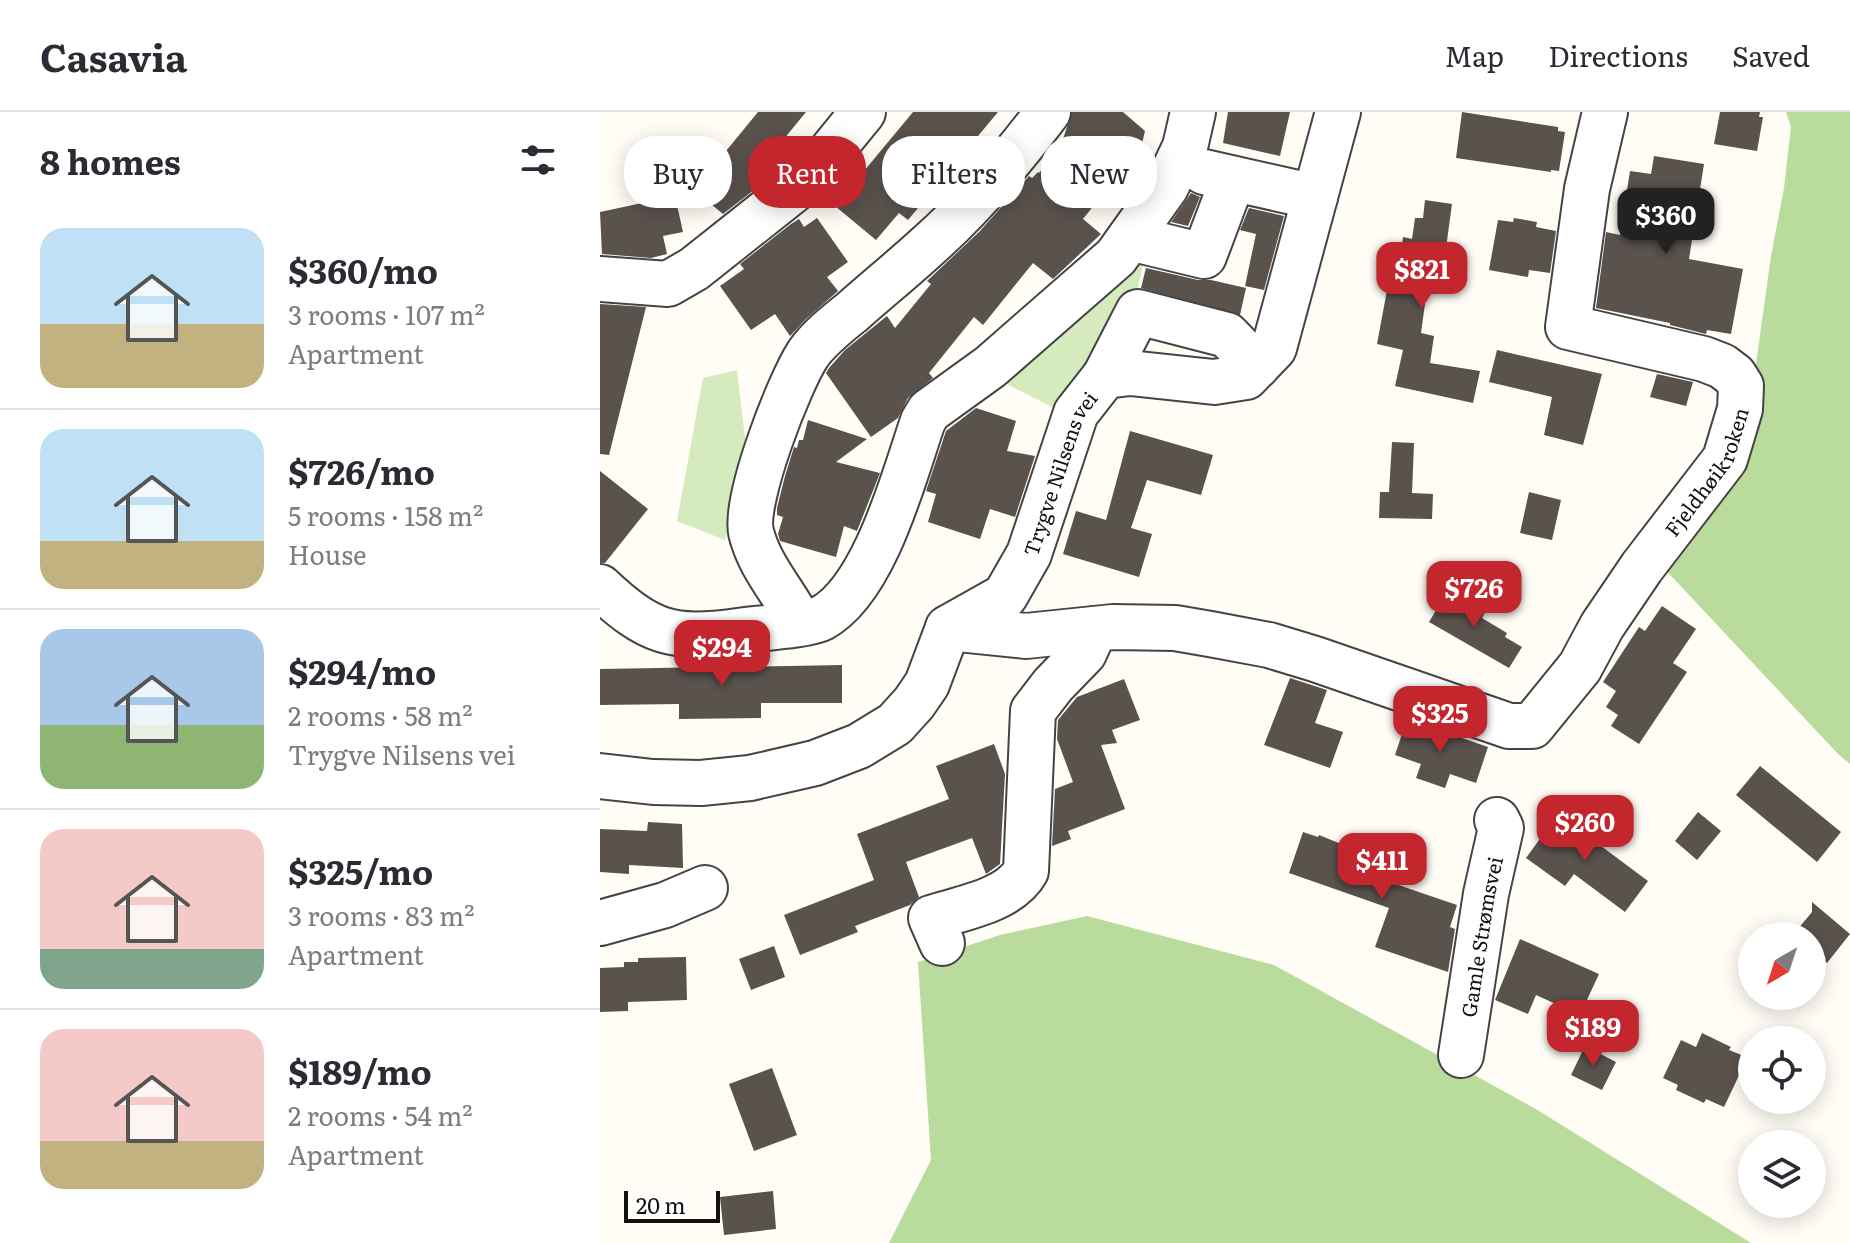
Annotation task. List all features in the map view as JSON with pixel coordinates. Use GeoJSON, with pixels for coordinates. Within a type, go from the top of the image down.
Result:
{"type":"FeatureCollection","features":[{"type":"Feature","properties":{"kind":"street"},"geometry":{"type":"LineString","coordinates":[[600,279],[668,284],[694,269],[810,177],[863,112]]}},
{"type":"Feature","properties":{"kind":"street"},"geometry":{"type":"LineString","coordinates":[[600,587],[636,618],[654,629],[671,632],[714,634],[820,620],[840,606],[873,561],[929,411],[990,367],[1116,257],[1166,187],[1185,147],[1193,112]]}},
{"type":"Feature","properties":{"kind":"street"},"geometry":{"type":"LineString","coordinates":[[1105,376],[1138,312],[1227,335],[1257,366],[1274,348],[1338,112]]}},
{"type":"Feature","properties":{"kind":"street","name":"Fjeldhøikroken"},"geometry":{"type":"LineString","coordinates":[[1095,629],[1175,628],[1269,645],[1509,726],[1526,742],[1580,667],[1602,626],[1642,567],[1725,459],[1740,409],[1741,386],[1734,375],[1722,366],[1568,327],[1587,189],[1605,112]]}},
{"type":"Feature","properties":{"kind":"street"},"geometry":{"type":"LineString","coordinates":[[800,623],[788,599],[760,559],[750,529],[755,490],[774,429],[808,354],[833,328],[933,241],[989,183],[1033,118]]}},
{"type":"Feature","properties":{"kind":"street"},"geometry":{"type":"LineString","coordinates":[[1177,164],[1315,197]]}},
{"type":"Feature","properties":{"kind":"street"},"geometry":{"type":"LineString","coordinates":[[1130,238],[1204,256],[1233,179]]}},
{"type":"Feature","properties":{"kind":"street","name":"Trygve Nilsens vei"},"geometry":{"type":"LineString","coordinates":[[948,628],[1005,596],[1029,554],[1076,413],[1105,376],[1130,373],[1214,382],[1246,377],[1257,366]]}},
{"type":"Feature","properties":{"kind":"street"},"geometry":{"type":"LineString","coordinates":[[600,776],[677,783],[750,778],[815,763],[859,746],[895,724],[914,703],[935,666],[948,628],[1026,636],[1095,629]]}},
{"type":"Feature","properties":{"kind":"street"},"geometry":{"type":"LineString","coordinates":[[936,930],[1008,909],[1026,871],[1033,711],[1084,653],[1095,629]]}},
{"type":"Feature","properties":{"kind":"street","name":"Gamle Strømsvei"},"geometry":{"type":"LineString","coordinates":[[1461,1055],[1486,894],[1501,828],[1497,820]]}},
{"type":"Feature","properties":{"kind":"street"},"geometry":{"type":"LineString","coordinates":[[600,923],[665,905],[705,888]]}},
{"type":"Feature","properties":{"kind":"green space"},"geometry":{"type":"Polygon","coordinates":[[[1786,112],[1850,112],[1850,764],[1660,564],[1750,407],[1771,256],[1784,188],[1791,127],[1786,112]]]}},
{"type":"Feature","properties":{"kind":"green space"},"geometry":{"type":"Polygon","coordinates":[[[1127,254],[1144,261],[1137,291],[1060,411],[989,375],[1127,254]]]}},
{"type":"Feature","properties":{"kind":"green space"},"geometry":{"type":"Polygon","coordinates":[[[737,370],[748,464],[725,540],[677,521],[703,378],[737,370]]]}},
{"type":"Feature","properties":{"kind":"green space"},"geometry":{"type":"Polygon","coordinates":[[[1087,916],[1274,965],[1536,1109],[1751,1243],[889,1243],[931,1160],[918,962],[1000,935],[1087,916]]]}},
{"type":"Feature","properties":{"kind":"building"},"geometry":{"type":"Polygon","coordinates":[[[758,112],[806,112],[786,136],[748,136],[748,195],[732,207],[732,144],[758,112]]]}},
{"type":"Feature","properties":{"kind":"building"},"geometry":{"type":"Polygon","coordinates":[[[913,112],[998,112],[978,136],[893,136],[913,112]]]}},
{"type":"Feature","properties":{"kind":"building"},"geometry":{"type":"Polygon","coordinates":[[[1072,112],[1123,112],[1145,131],[1144,136],[1064,136],[1072,112]]]}},
{"type":"Feature","properties":{"kind":"building"},"geometry":{"type":"Polygon","coordinates":[[[1228,112],[1290,112],[1280,156],[1223,143],[1228,112]]]}},
{"type":"Feature","properties":{"kind":"building"},"geometry":{"type":"Polygon","coordinates":[[[1462,112],[1558,127],[1558,131],[1565,132],[1559,171],[1456,158],[1462,112]]]}},
{"type":"Feature","properties":{"kind":"building"},"geometry":{"type":"Polygon","coordinates":[[[1720,112],[1760,112],[1759,117],[1763,117],[1757,151],[1714,144],[1720,112]]]}},
{"type":"Feature","properties":{"kind":"building"},"geometry":{"type":"Polygon","coordinates":[[[882,149],[882,208],[918,208],[908,220],[899,213],[876,240],[837,208],[866,208],[866,169],[882,149]]]}},
{"type":"Feature","properties":{"kind":"building"},"geometry":{"type":"Polygon","coordinates":[[[1654,156],[1704,164],[1689,259],[1743,269],[1731,334],[1707,330],[1706,334],[1670,323],[1596,308],[1606,232],[1620,235],[1630,171],[1651,174],[1654,156]]]}},
{"type":"Feature","properties":{"kind":"building"},"geometry":{"type":"Polygon","coordinates":[[[1041,171],[1041,208],[1092,208],[1083,219],[1101,234],[1053,279],[1033,263],[983,325],[974,317],[929,373],[933,378],[908,398],[898,418],[871,437],[826,373],[829,368],[845,350],[887,316],[895,328],[931,284],[927,281],[1000,208],[1025,208],[1025,180],[1041,171]]]}},
{"type":"Feature","properties":{"kind":"building"},"geometry":{"type":"Polygon","coordinates":[[[1191,193],[1200,197],[1188,226],[1171,222],[1191,193]]]}},
{"type":"Feature","properties":{"kind":"building"},"geometry":{"type":"Polygon","coordinates":[[[1425,200],[1452,204],[1441,285],[1428,282],[1421,333],[1434,336],[1430,363],[1480,371],[1473,403],[1395,386],[1403,350],[1377,344],[1390,274],[1398,275],[1403,237],[1412,239],[1415,218],[1423,218],[1425,200]]]}},
{"type":"Feature","properties":{"kind":"building"},"geometry":{"type":"Polygon","coordinates":[[[624,207],[678,208],[683,232],[663,236],[667,254],[651,258],[602,254],[600,212],[624,207]]]}},
{"type":"Feature","properties":{"kind":"building"},"geometry":{"type":"Polygon","coordinates":[[[716,208],[731,208],[723,214],[716,208]]]}},
{"type":"Feature","properties":{"kind":"building"},"geometry":{"type":"Polygon","coordinates":[[[1249,208],[1284,216],[1264,290],[1245,286],[1256,234],[1240,230],[1249,208]]]}},
{"type":"Feature","properties":{"kind":"building"},"geometry":{"type":"Polygon","coordinates":[[[817,218],[848,262],[827,277],[838,291],[790,336],[775,314],[751,330],[720,286],[744,269],[740,264],[791,224],[799,219],[804,227],[817,218]]]}},
{"type":"Feature","properties":{"kind":"building"},"geometry":{"type":"Polygon","coordinates":[[[1514,218],[1537,222],[1536,227],[1556,231],[1550,273],[1529,270],[1528,277],[1489,270],[1498,220],[1513,222],[1514,218]]]}},
{"type":"Feature","properties":{"kind":"building"},"geometry":{"type":"Polygon","coordinates":[[[1146,268],[1246,288],[1240,315],[1141,288],[1146,268]]]}},
{"type":"Feature","properties":{"kind":"building"},"geometry":{"type":"Polygon","coordinates":[[[600,304],[646,307],[609,455],[600,454],[600,304]]]}},
{"type":"Feature","properties":{"kind":"building"},"geometry":{"type":"Polygon","coordinates":[[[1497,350],[1602,374],[1583,445],[1544,435],[1552,397],[1489,382],[1497,350]]]}},
{"type":"Feature","properties":{"kind":"building"},"geometry":{"type":"Polygon","coordinates":[[[1657,374],[1693,382],[1686,406],[1650,397],[1657,374]]]}},
{"type":"Feature","properties":{"kind":"building"},"geometry":{"type":"Polygon","coordinates":[[[976,408],[1016,421],[1007,451],[1035,456],[1015,517],[990,509],[980,539],[928,522],[936,494],[926,491],[946,431],[976,408]]]}},
{"type":"Feature","properties":{"kind":"building"},"geometry":{"type":"Polygon","coordinates":[[[808,420],[867,439],[836,462],[880,473],[857,531],[844,526],[836,557],[780,541],[778,534],[783,517],[777,515],[777,508],[785,476],[794,447],[797,448],[799,440],[803,440],[808,420]]]}},
{"type":"Feature","properties":{"kind":"building"},"geometry":{"type":"Polygon","coordinates":[[[1130,431],[1213,455],[1201,495],[1147,480],[1131,528],[1152,534],[1139,577],[1063,554],[1076,511],[1106,520],[1130,431]]]}},
{"type":"Feature","properties":{"kind":"building"},"geometry":{"type":"Polygon","coordinates":[[[1392,442],[1414,443],[1412,493],[1433,494],[1432,519],[1379,518],[1380,492],[1389,492],[1392,442]]]}},
{"type":"Feature","properties":{"kind":"building"},"geometry":{"type":"Polygon","coordinates":[[[600,471],[648,509],[605,563],[600,563],[600,471]]]}},
{"type":"Feature","properties":{"kind":"building"},"geometry":{"type":"Polygon","coordinates":[[[1529,492],[1561,500],[1552,540],[1520,533],[1529,492]]]}},
{"type":"Feature","properties":{"kind":"building"},"geometry":{"type":"Polygon","coordinates":[[[1448,590],[1485,612],[1482,618],[1507,633],[1505,637],[1522,647],[1509,668],[1429,622],[1448,590]]]}},
{"type":"Feature","properties":{"kind":"building"},"geometry":{"type":"Polygon","coordinates":[[[1662,606],[1696,629],[1673,663],[1687,672],[1639,744],[1611,726],[1618,715],[1606,707],[1616,691],[1603,682],[1639,627],[1645,631],[1662,606]]]}},
{"type":"Feature","properties":{"kind":"building"},"geometry":{"type":"Polygon","coordinates":[[[713,663],[741,663],[741,667],[842,665],[842,703],[761,703],[761,718],[679,719],[679,704],[600,705],[600,669],[713,667],[713,663]]]}},
{"type":"Feature","properties":{"kind":"building"},"geometry":{"type":"Polygon","coordinates":[[[1290,678],[1327,690],[1315,723],[1343,732],[1330,768],[1264,745],[1290,678]]]}},
{"type":"Feature","properties":{"kind":"building"},"geometry":{"type":"Polygon","coordinates":[[[1124,679],[1140,720],[1112,730],[1117,743],[1101,745],[1125,809],[1068,831],[1071,839],[1052,846],[1055,789],[1073,782],[1057,739],[1058,720],[1077,697],[1124,679]]]}},
{"type":"Feature","properties":{"kind":"building"},"geometry":{"type":"Polygon","coordinates":[[[1407,719],[1488,747],[1476,783],[1450,774],[1445,788],[1416,778],[1421,764],[1395,755],[1407,719]]]}},
{"type":"Feature","properties":{"kind":"building"},"geometry":{"type":"Polygon","coordinates":[[[994,744],[1005,774],[1000,864],[986,874],[972,838],[906,862],[919,897],[910,905],[855,926],[858,932],[800,955],[784,915],[874,880],[857,834],[949,799],[936,766],[994,744]]]}},
{"type":"Feature","properties":{"kind":"building"},"geometry":{"type":"Polygon","coordinates":[[[1760,766],[1841,832],[1817,862],[1736,795],[1760,766]]]}},
{"type":"Feature","properties":{"kind":"building"},"geometry":{"type":"Polygon","coordinates":[[[1698,812],[1721,831],[1697,860],[1675,841],[1698,812]]]}},
{"type":"Feature","properties":{"kind":"building"},"geometry":{"type":"Polygon","coordinates":[[[1558,814],[1648,881],[1625,912],[1574,874],[1565,886],[1526,858],[1558,814]]]}},
{"type":"Feature","properties":{"kind":"building"},"geometry":{"type":"Polygon","coordinates":[[[648,822],[682,824],[683,868],[629,865],[629,874],[600,872],[600,829],[647,831],[648,822]]]}},
{"type":"Feature","properties":{"kind":"building"},"geometry":{"type":"Polygon","coordinates":[[[1303,832],[1319,835],[1366,854],[1363,864],[1372,868],[1369,875],[1457,905],[1450,927],[1455,929],[1448,972],[1375,947],[1389,908],[1289,873],[1303,832]]]}},
{"type":"Feature","properties":{"kind":"building"},"geometry":{"type":"Polygon","coordinates":[[[1812,902],[1850,934],[1827,963],[1826,922],[1804,922],[1812,912],[1812,902]]]}},
{"type":"Feature","properties":{"kind":"building"},"geometry":{"type":"Polygon","coordinates":[[[1520,939],[1599,974],[1580,1015],[1536,995],[1528,1014],[1495,1000],[1520,939]]]}},
{"type":"Feature","properties":{"kind":"building"},"geometry":{"type":"Polygon","coordinates":[[[774,946],[785,977],[751,990],[739,959],[774,946]]]}},
{"type":"Feature","properties":{"kind":"building"},"geometry":{"type":"Polygon","coordinates":[[[686,957],[687,1000],[628,1002],[628,1011],[600,1012],[600,968],[624,967],[624,962],[638,962],[638,958],[686,957]]]}},
{"type":"Feature","properties":{"kind":"building"},"geometry":{"type":"Polygon","coordinates":[[[1702,1033],[1738,1054],[1738,1077],[1724,1107],[1706,1099],[1704,1103],[1676,1090],[1678,1085],[1663,1078],[1681,1040],[1696,1047],[1702,1033]]]}},
{"type":"Feature","properties":{"kind":"building"},"geometry":{"type":"Polygon","coordinates":[[[1585,1046],[1616,1062],[1602,1090],[1571,1075],[1585,1046]]]}},
{"type":"Feature","properties":{"kind":"building"},"geometry":{"type":"Polygon","coordinates":[[[772,1068],[797,1135],[754,1151],[729,1084],[772,1068]]]}},
{"type":"Feature","properties":{"kind":"building"},"geometry":{"type":"Polygon","coordinates":[[[773,1191],[776,1229],[724,1235],[720,1197],[773,1191]]]}}]}
